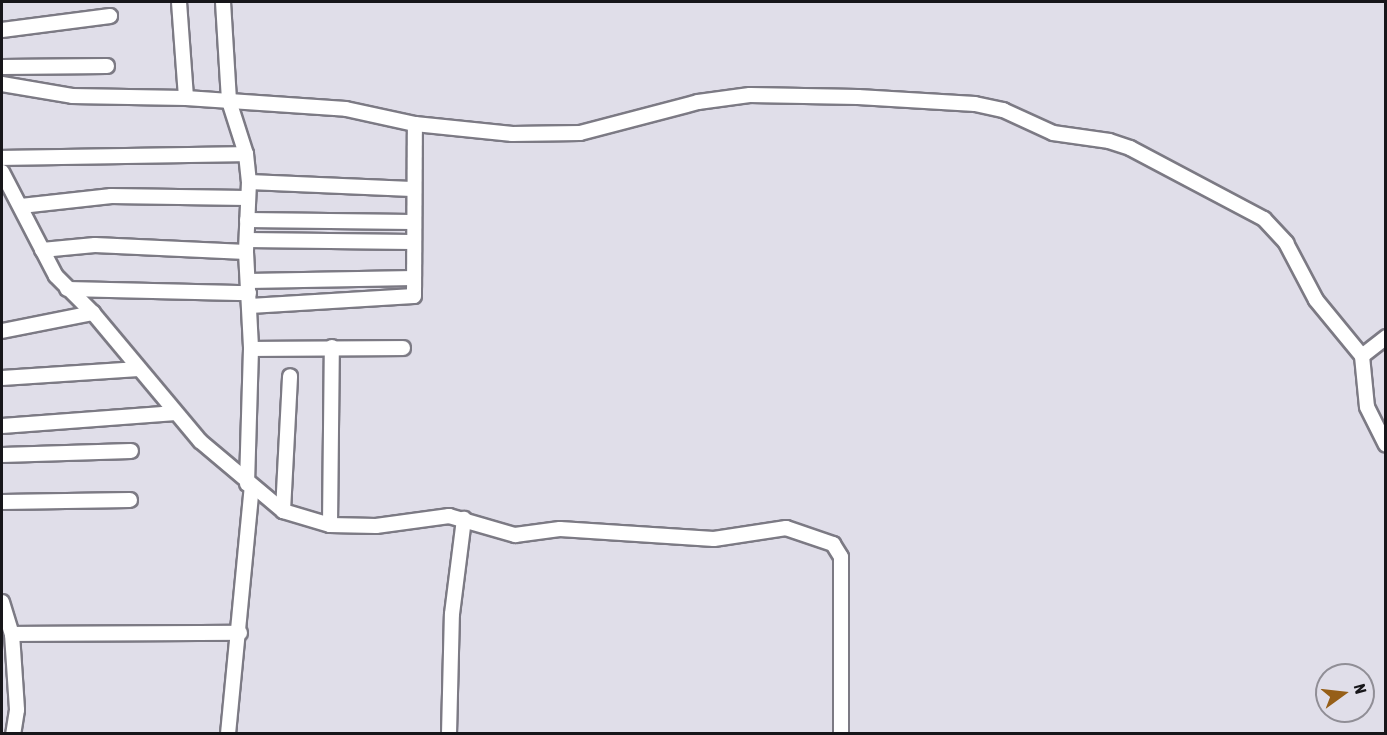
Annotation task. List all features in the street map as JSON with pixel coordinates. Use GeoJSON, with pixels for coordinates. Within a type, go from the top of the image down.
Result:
{"type":"FeatureCollection","features":[{"type":"Feature","properties":{"kind":"street"},"geometry":{"type":"LineString","coordinates":[[179,2],[186,98]]}},
{"type":"Feature","properties":{"kind":"street"},"geometry":{"type":"LineString","coordinates":[[223,2],[229,101],[246,154],[249,182],[246,246],[251,349],[250,485],[240,633],[228,734]]}},
{"type":"Feature","properties":{"kind":"street"},"geometry":{"type":"LineString","coordinates":[[2,30],[110,16]]}},
{"type":"Feature","properties":{"kind":"street"},"geometry":{"type":"LineString","coordinates":[[2,67],[107,66]]}},
{"type":"Feature","properties":{"kind":"street"},"geometry":{"type":"LineString","coordinates":[[2,84],[72,96],[186,98],[346,109],[415,124],[512,134],[580,133],[698,102],[764,94],[975,104],[1003,110],[1053,133],[1109,141],[1130,148],[1264,219],[1286,243],[1316,300],[1362,356],[1367,407],[1386,445]]}},
{"type":"Feature","properties":{"kind":"street"},"geometry":{"type":"LineString","coordinates":[[67,289],[411,298],[415,294],[412,189],[415,124]]}},
{"type":"Feature","properties":{"kind":"street"},"geometry":{"type":"LineString","coordinates":[[2,158],[246,154]]}},
{"type":"Feature","properties":{"kind":"street"},"geometry":{"type":"LineString","coordinates":[[2,172],[6,194],[21,206],[42,250],[67,289],[93,314],[173,413],[250,485],[283,511],[330,525],[376,526],[431,516],[464,519],[515,536],[554,529],[714,539],[786,528],[833,544],[841,557],[841,734]]}},
{"type":"Feature","properties":{"kind":"street"},"geometry":{"type":"LineString","coordinates":[[249,182],[412,189]]}},
{"type":"Feature","properties":{"kind":"street"},"geometry":{"type":"LineString","coordinates":[[21,206],[111,196],[248,198]]}},
{"type":"Feature","properties":{"kind":"street"},"geometry":{"type":"LineString","coordinates":[[247,220],[412,222]]}},
{"type":"Feature","properties":{"kind":"street"},"geometry":{"type":"LineString","coordinates":[[42,250],[95,245],[246,246],[412,242]]}},
{"type":"Feature","properties":{"kind":"street"},"geometry":{"type":"LineString","coordinates":[[249,294],[414,278]]}},
{"type":"Feature","properties":{"kind":"street"},"geometry":{"type":"LineString","coordinates":[[2,331],[93,314]]}},
{"type":"Feature","properties":{"kind":"street"},"geometry":{"type":"LineString","coordinates":[[1362,356],[1386,337]]}},
{"type":"Feature","properties":{"kind":"street"},"geometry":{"type":"LineString","coordinates":[[330,525],[332,347]]}},
{"type":"Feature","properties":{"kind":"street"},"geometry":{"type":"LineString","coordinates":[[251,349],[403,348]]}},
{"type":"Feature","properties":{"kind":"street"},"geometry":{"type":"LineString","coordinates":[[2,378],[139,369]]}},
{"type":"Feature","properties":{"kind":"street"},"geometry":{"type":"LineString","coordinates":[[283,511],[290,376]]}},
{"type":"Feature","properties":{"kind":"street"},"geometry":{"type":"LineString","coordinates":[[2,426],[173,413]]}},
{"type":"Feature","properties":{"kind":"street"},"geometry":{"type":"LineString","coordinates":[[2,455],[131,451]]}},
{"type":"Feature","properties":{"kind":"street"},"geometry":{"type":"LineString","coordinates":[[2,502],[130,500]]}},
{"type":"Feature","properties":{"kind":"street"},"geometry":{"type":"LineString","coordinates":[[449,734],[452,614],[464,519]]}},
{"type":"Feature","properties":{"kind":"street"},"geometry":{"type":"LineString","coordinates":[[2,602],[12,634],[17,710],[12,734]]}},
{"type":"Feature","properties":{"kind":"street"},"geometry":{"type":"LineString","coordinates":[[12,634],[240,633]]}}]}
